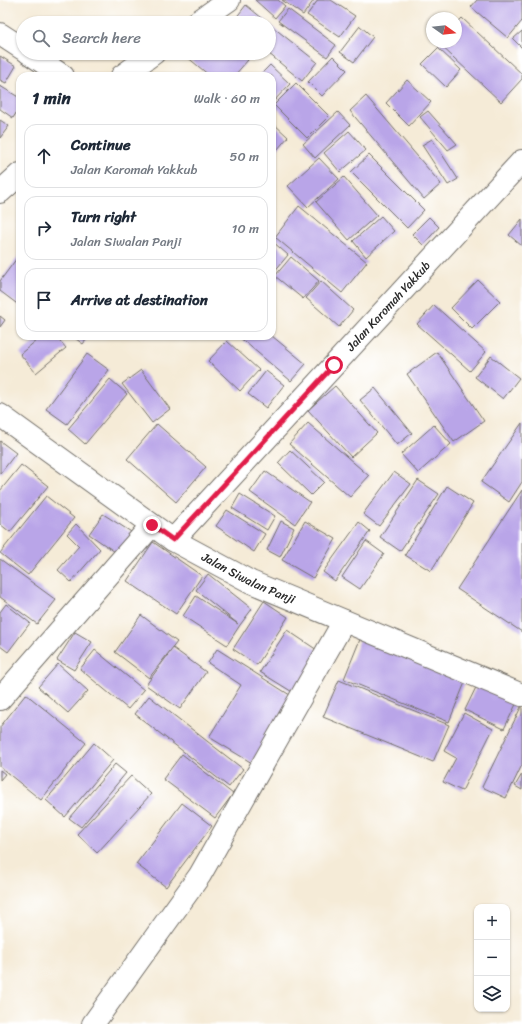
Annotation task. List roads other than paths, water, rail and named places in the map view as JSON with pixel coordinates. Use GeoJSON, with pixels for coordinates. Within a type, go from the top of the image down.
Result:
{"type":"FeatureCollection","features":[{"type":"Feature","properties":{"kind":"street"},"geometry":{"type":"LineString","coordinates":[[206,16],[229,0]]}},
{"type":"Feature","properties":{"kind":"street"},"geometry":{"type":"LineString","coordinates":[[0,34],[16,44]]}},
{"type":"Feature","properties":{"kind":"street"},"geometry":{"type":"LineString","coordinates":[[40,60],[58,72]]}},
{"type":"Feature","properties":{"kind":"street"},"geometry":{"type":"LineString","coordinates":[[128,72],[144,60]]}},
{"type":"Feature","properties":{"kind":"street","name":"Jalan Karomah Yakkub"},"geometry":{"type":"LineString","coordinates":[[173,540],[522,161]]}},
{"type":"Feature","properties":{"kind":"street"},"geometry":{"type":"LineString","coordinates":[[0,192],[16,178]]}},
{"type":"Feature","properties":{"kind":"street","name":"Jalan Siwalan Panji"},"geometry":{"type":"LineString","coordinates":[[0,415],[173,540],[251,582],[522,695]]}},
{"type":"Feature","properties":{"kind":"street"},"geometry":{"type":"LineString","coordinates":[[0,699],[152,525]]}},
{"type":"Feature","properties":{"kind":"street"},"geometry":{"type":"LineString","coordinates":[[93,1024],[200,875],[344,621]]}}]}
